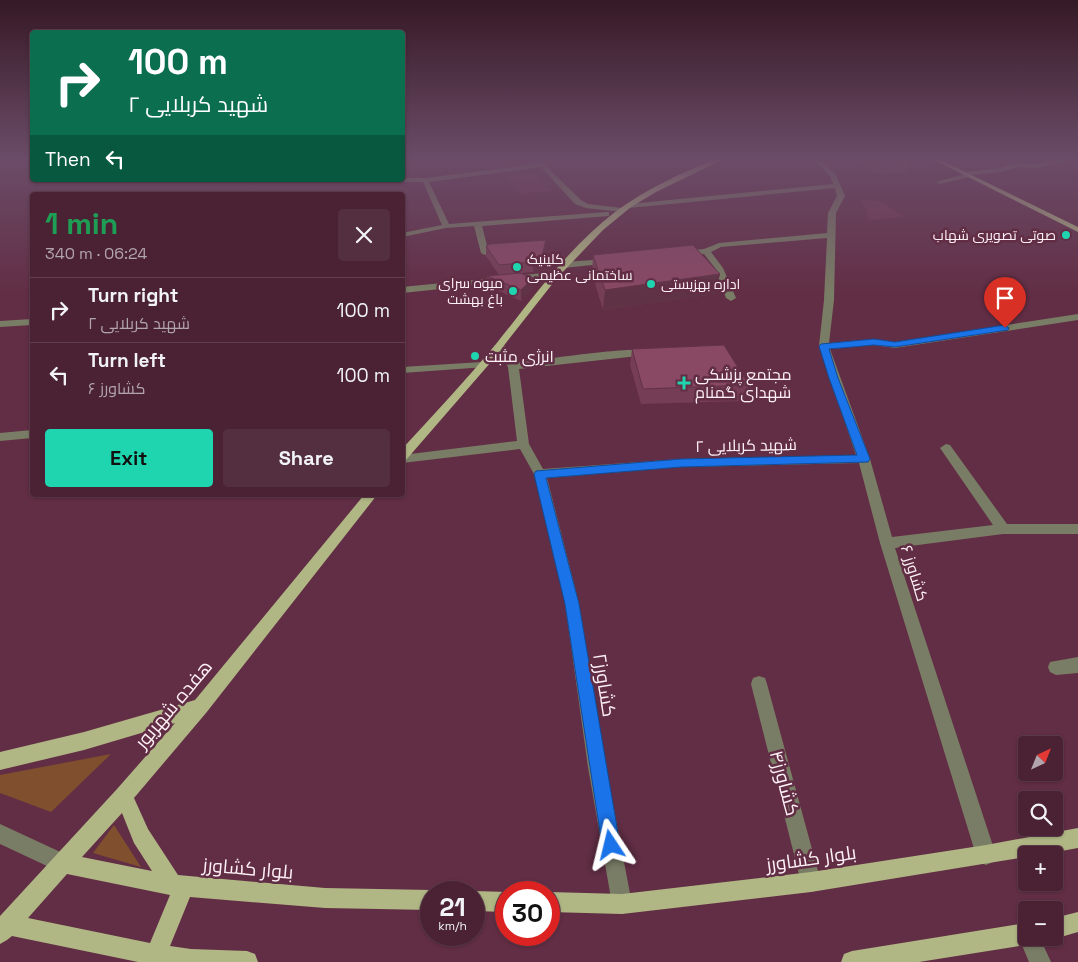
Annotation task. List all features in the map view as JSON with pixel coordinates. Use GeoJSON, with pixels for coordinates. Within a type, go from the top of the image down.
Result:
{"type":"FeatureCollection","features":[{"type":"Feature","properties":{"kind":"main road"},"geometry":{"type":"LineString","coordinates":[[405,455],[498,346],[563,265],[584,243],[623,210],[633,204]]}},
{"type":"Feature","properties":{"kind":"main road"},"geometry":{"type":"LineString","coordinates":[[1027,204],[1076,227]]}},
{"type":"Feature","properties":{"kind":"main road","name":"هفده شهریور"},"geometry":{"type":"LineString","coordinates":[[2,925],[124,796],[200,707],[368,497]]}},
{"type":"Feature","properties":{"kind":"main road"},"geometry":{"type":"LineString","coordinates":[[0,761],[84,741],[200,707]]}},
{"type":"Feature","properties":{"kind":"main road"},"geometry":{"type":"LineString","coordinates":[[124,796],[141,836],[178,885],[156,955]]}},
{"type":"Feature","properties":{"kind":"main road","name":"بلوار کشاورز"},"geometry":{"type":"LineString","coordinates":[[560,902],[622,904],[811,882],[986,855],[1078,838]]}},
{"type":"Feature","properties":{"kind":"main road","name":"بلوار کشاورز"},"geometry":{"type":"LineString","coordinates":[[62,863],[178,885],[325,898],[420,900]]}},
{"type":"Feature","properties":{"kind":"main road"},"geometry":{"type":"LineString","coordinates":[[1063,926],[1078,922]]}},
{"type":"Feature","properties":{"kind":"main road"},"geometry":{"type":"LineString","coordinates":[[2,925],[188,961],[247,962]]}},
{"type":"Feature","properties":{"kind":"main road"},"geometry":{"type":"LineString","coordinates":[[852,962],[1018,935]]}},
{"type":"Feature","properties":{"kind":"street"},"geometry":{"type":"LineString","coordinates":[[435,204],[446,226]]}},
{"type":"Feature","properties":{"kind":"street"},"geometry":{"type":"LineString","coordinates":[[582,204],[623,210]]}},
{"type":"Feature","properties":{"kind":"street"},"geometry":{"type":"LineString","coordinates":[[405,233],[446,226],[677,204]]}},
{"type":"Feature","properties":{"kind":"street","name":"کشاورز ۶"},"geometry":{"type":"LineString","coordinates":[[837,204],[832,213],[829,300],[824,346],[864,459],[887,543],[986,855]]}},
{"type":"Feature","properties":{"kind":"street"},"geometry":{"type":"LineString","coordinates":[[478,224],[485,254]]}},
{"type":"Feature","properties":{"kind":"street"},"geometry":{"type":"LineString","coordinates":[[677,254],[706,251],[719,245],[832,235]]}},
{"type":"Feature","properties":{"kind":"street"},"geometry":{"type":"LineString","coordinates":[[706,251],[719,268],[731,298]]}},
{"type":"Feature","properties":{"kind":"street"},"geometry":{"type":"LineString","coordinates":[[563,265],[620,260]]}},
{"type":"Feature","properties":{"kind":"street"},"geometry":{"type":"LineString","coordinates":[[405,290],[554,275]]}},
{"type":"Feature","properties":{"kind":"street"},"geometry":{"type":"LineString","coordinates":[[824,346],[874,342],[895,345],[1078,316]]}},
{"type":"Feature","properties":{"kind":"street"},"geometry":{"type":"LineString","coordinates":[[0,324],[30,322]]}},
{"type":"Feature","properties":{"kind":"street"},"geometry":{"type":"LineString","coordinates":[[405,458],[522,444],[513,367],[498,346]]}},
{"type":"Feature","properties":{"kind":"street"},"geometry":{"type":"LineString","coordinates":[[513,367],[626,353],[654,352]]}},
{"type":"Feature","properties":{"kind":"street"},"geometry":{"type":"LineString","coordinates":[[405,370],[482,365]]}},
{"type":"Feature","properties":{"kind":"street"},"geometry":{"type":"LineString","coordinates":[[0,437],[30,434]]}},
{"type":"Feature","properties":{"kind":"street","name":"کشاورز۲"},"geometry":{"type":"LineString","coordinates":[[522,444],[540,474],[572,604],[597,767],[622,904]]}},
{"type":"Feature","properties":{"kind":"street"},"geometry":{"type":"LineString","coordinates":[[946,448],[1004,529]]}},
{"type":"Feature","properties":{"kind":"street","name":"شهید کربلایی ۲"},"geometry":{"type":"LineString","coordinates":[[540,474],[681,463],[864,459]]}},
{"type":"Feature","properties":{"kind":"street"},"geometry":{"type":"LineString","coordinates":[[887,543],[1004,529],[1078,529]]}},
{"type":"Feature","properties":{"kind":"street"},"geometry":{"type":"LineString","coordinates":[[1056,666],[1078,665]]}},
{"type":"Feature","properties":{"kind":"street","name":"کشاورز۴"},"geometry":{"type":"LineString","coordinates":[[758,684],[811,882]]}},
{"type":"Feature","properties":{"kind":"street"},"geometry":{"type":"LineString","coordinates":[[0,834],[62,863]]}},
{"type":"Feature","properties":{"kind":"street"},"geometry":{"type":"LineString","coordinates":[[1033,946],[1040,962]]}},
{"type":"Feature","properties":{"kind":"shaded area"},"geometry":{"type":"Polygon","coordinates":[[[863,204],[885,204],[904,217],[868,220],[867,210],[863,204]]]}},
{"type":"Feature","properties":{"kind":"shaded area"},"geometry":{"type":"Polygon","coordinates":[[[111,754],[51,812],[0,793],[0,775],[111,754]]]}},
{"type":"Feature","properties":{"kind":"shaded area"},"geometry":{"type":"Polygon","coordinates":[[[114,825],[141,867],[93,853],[114,825]]]}},
{"type":"Feature","properties":{"kind":"building"},"geometry":{"type":"Polygon","coordinates":[[[546,240],[542,256],[533,262],[499,265],[486,246],[490,244],[546,240]]]}},
{"type":"Feature","properties":{"kind":"building"},"geometry":{"type":"Polygon","coordinates":[[[693,245],[720,274],[605,290],[593,255],[693,245]]]}},
{"type":"Feature","properties":{"kind":"building"},"geometry":{"type":"Polygon","coordinates":[[[520,273],[533,278],[521,290],[487,276],[520,273]]]}},
{"type":"Feature","properties":{"kind":"building"},"geometry":{"type":"Polygon","coordinates":[[[724,345],[749,385],[643,389],[632,349],[724,345]]]}},
{"type":"Feature","properties":{"kind":"place","name":"صوتی تصویری شهاب"},"geometry":{"type":"Point","coordinates":[1066,235]}},
{"type":"Feature","properties":{"kind":"place","name":"کلینیک ساختمانی عظیمی"},"geometry":{"type":"Point","coordinates":[517,267]}},
{"type":"Feature","properties":{"kind":"place","name":"اداره بهزیستی"},"geometry":{"type":"Point","coordinates":[651,284]}},
{"type":"Feature","properties":{"kind":"place","name":"میوه سرای باغ بهشت"},"geometry":{"type":"Point","coordinates":[513,291]}},
{"type":"Feature","properties":{"kind":"place","name":"انرژی مثبت"},"geometry":{"type":"Point","coordinates":[475,356]}},
{"type":"Feature","properties":{"kind":"place","name":"مجتمع پزشکی شهدای گمنام"},"geometry":{"type":"Point","coordinates":[684,383]}},
{"type":"Feature","properties":{"kind":"route"},"geometry":{"type":"LineString","coordinates":[[611,845],[572,604],[540,474],[681,463],[864,459],[824,346],[874,342],[895,345],[1005,328]]}}]}
